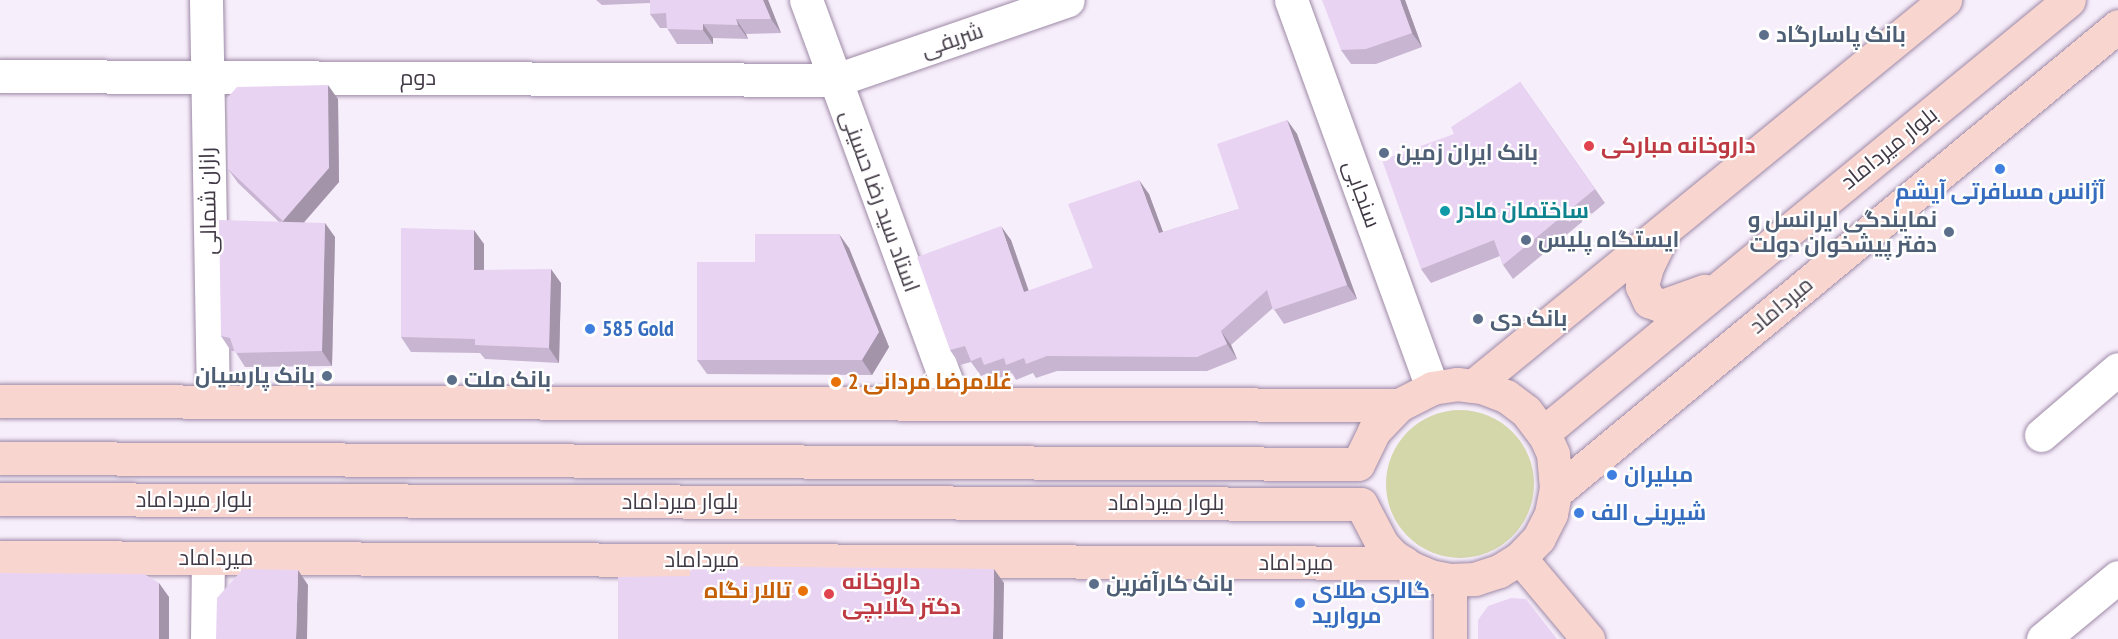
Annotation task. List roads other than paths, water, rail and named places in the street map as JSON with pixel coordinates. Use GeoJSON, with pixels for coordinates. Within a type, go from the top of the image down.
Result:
{"type":"FeatureCollection","features":[{"type":"Feature","properties":{"kind":"main road"},"geometry":{"type":"LineString","coordinates":[[1473,386],[1945,0]]}},
{"type":"Feature","properties":{"kind":"main road","name":"بلوار میرداماد"},"geometry":{"type":"LineString","coordinates":[[1543,433],[2069,0]]}},
{"type":"Feature","properties":{"kind":"main road","name":"میرداماد"},"geometry":{"type":"LineString","coordinates":[[1556,492],[2118,26]]}},
{"type":"Feature","properties":{"kind":"main road"},"geometry":{"type":"LineString","coordinates":[[1667,227],[1647,267],[1642,286],[1649,301],[1662,306],[1727,281]]}},
{"type":"Feature","properties":{"kind":"main road"},"geometry":{"type":"LineString","coordinates":[[0,401],[1399,405],[1432,388],[1457,384],[1473,386],[1506,396],[1526,411],[1543,433],[1553,454],[1556,492],[1551,514],[1539,538],[1520,558],[1499,571],[1475,579],[1450,580],[1430,576],[1404,563]]}},
{"type":"Feature","properties":{"kind":"main road","name":"بلوار میرداماد"},"geometry":{"type":"LineString","coordinates":[[0,458],[1358,464],[1374,431],[1399,405]]}},
{"type":"Feature","properties":{"kind":"main road","name":"بلوار میرداماد"},"geometry":{"type":"LineString","coordinates":[[0,499],[1361,504],[1382,544],[1404,563]]}},
{"type":"Feature","properties":{"kind":"main road","name":"میرداماد"},"geometry":{"type":"LineString","coordinates":[[0,557],[1404,563]]}},
{"type":"Feature","properties":{"kind":"main road"},"geometry":{"type":"LineString","coordinates":[[1520,558],[1587,639]]}},
{"type":"Feature","properties":{"kind":"main road"},"geometry":{"type":"LineString","coordinates":[[1450,580],[1450,639]]}},
{"type":"Feature","properties":{"kind":"street","name":"رازان شمالی"},"geometry":{"type":"LineString","coordinates":[[206,0],[213,401]]}},
{"type":"Feature","properties":{"kind":"street","name":"استاد سید رضا حسینی"},"geometry":{"type":"LineString","coordinates":[[806,0],[954,403]]}},
{"type":"Feature","properties":{"kind":"street","name":"شریفی"},"geometry":{"type":"LineString","coordinates":[[836,81],[1068,0]]}},
{"type":"Feature","properties":{"kind":"street","name":"سنجابی"},"geometry":{"type":"LineString","coordinates":[[1291,0],[1432,388]]}},
{"type":"Feature","properties":{"kind":"street","name":"دوم"},"geometry":{"type":"LineString","coordinates":[[0,76],[836,81]]}},
{"type":"Feature","properties":{"kind":"street"},"geometry":{"type":"LineString","coordinates":[[2041,435],[2118,369]]}},
{"type":"Feature","properties":{"kind":"street"},"geometry":{"type":"LineString","coordinates":[[207,639],[208,558]]}},
{"type":"Feature","properties":{"kind":"street"},"geometry":{"type":"LineString","coordinates":[[2043,639],[2118,577]]}},
{"type":"Feature","properties":{"kind":"place","name":"بانک پاسارگاد"},"geometry":{"type":"Point","coordinates":[1764,35]}},
{"type":"Feature","properties":{"kind":"place","name":"داروخانه مبارکی"},"geometry":{"type":"Point","coordinates":[1589,146]}},
{"type":"Feature","properties":{"kind":"place","name":"بانک ایران زمین"},"geometry":{"type":"Point","coordinates":[1384,153]}},
{"type":"Feature","properties":{"kind":"place","name":"آژانس مسافرتی آیشم"},"geometry":{"type":"Point","coordinates":[2000,169]}},
{"type":"Feature","properties":{"kind":"place","name":"ساختمان مادر"},"geometry":{"type":"Point","coordinates":[1445,211]}},
{"type":"Feature","properties":{"kind":"place","name":"نمایندگی ایرانسل و دفتر پیشخوان دولت"},"geometry":{"type":"Point","coordinates":[1949,232]}},
{"type":"Feature","properties":{"kind":"place","name":"ایستگاه پلیس"},"geometry":{"type":"Point","coordinates":[1526,240]}},
{"type":"Feature","properties":{"kind":"place","name":"بانک دی"},"geometry":{"type":"Point","coordinates":[1478,319]}},
{"type":"Feature","properties":{"kind":"place","name":"585 Gold"},"geometry":{"type":"Point","coordinates":[590,329]}},
{"type":"Feature","properties":{"kind":"place","name":"بانک پارسیان"},"geometry":{"type":"Point","coordinates":[327,376]}},
{"type":"Feature","properties":{"kind":"place","name":"بانک ملت"},"geometry":{"type":"Point","coordinates":[452,380]}},
{"type":"Feature","properties":{"kind":"place","name":"غلامرضا مردانی 2"},"geometry":{"type":"Point","coordinates":[836,382]}},
{"type":"Feature","properties":{"kind":"place","name":"مبلیران"},"geometry":{"type":"Point","coordinates":[1612,475]}},
{"type":"Feature","properties":{"kind":"place","name":"شیرینی الف"},"geometry":{"type":"Point","coordinates":[1579,513]}},
{"type":"Feature","properties":{"kind":"place","name":"بانک کارآفرین"},"geometry":{"type":"Point","coordinates":[1094,584]}},
{"type":"Feature","properties":{"kind":"place","name":"تالار نگاه"},"geometry":{"type":"Point","coordinates":[803,591]}},
{"type":"Feature","properties":{"kind":"place","name":"داروخانه دکتر گلابچی"},"geometry":{"type":"Point","coordinates":[829,594]}},
{"type":"Feature","properties":{"kind":"place","name":"گالری طلای مروارید"},"geometry":{"type":"Point","coordinates":[1300,603]}}]}
